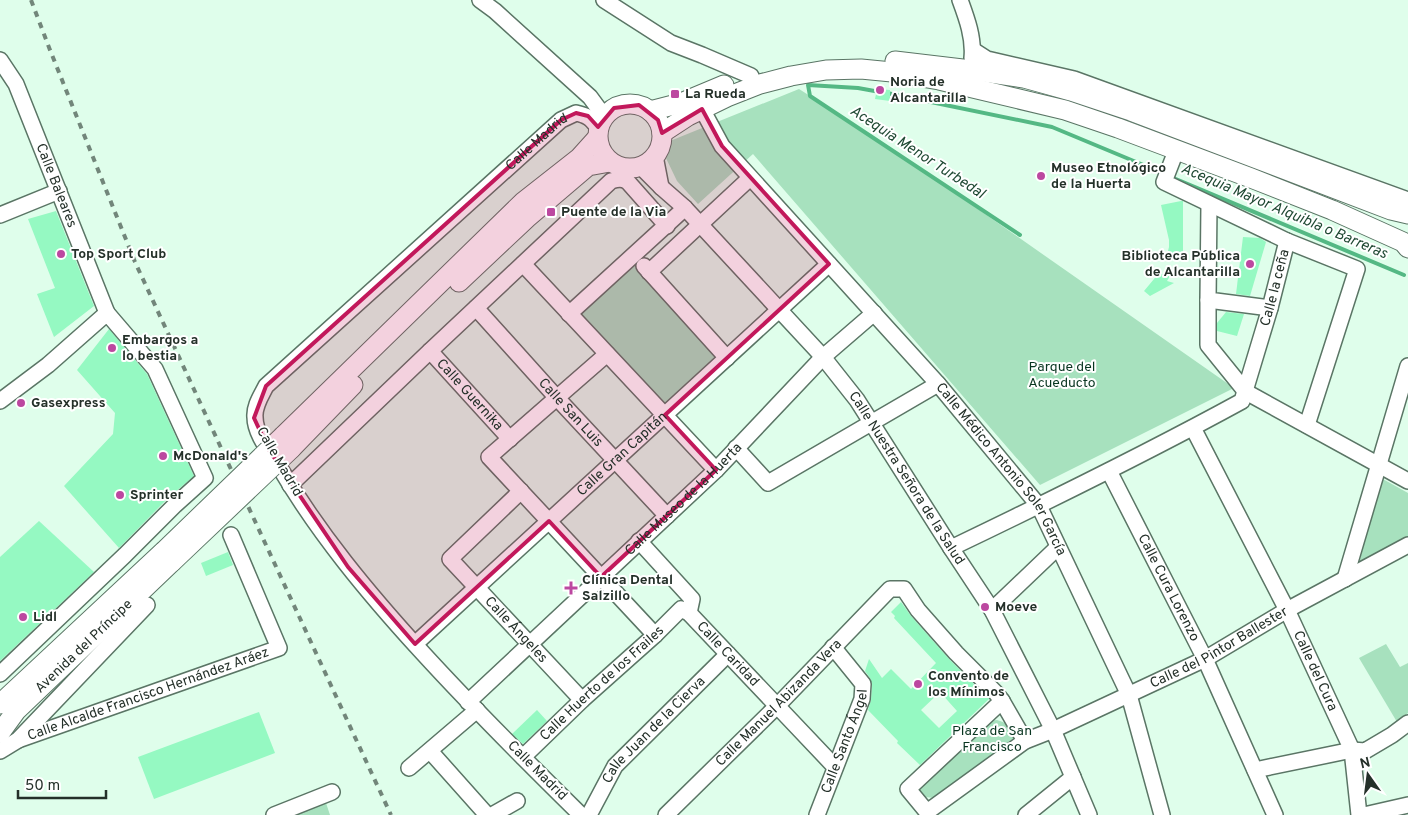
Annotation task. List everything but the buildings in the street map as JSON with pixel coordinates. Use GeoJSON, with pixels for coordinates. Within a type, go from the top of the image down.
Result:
{"type":"FeatureCollection","features":[{"type":"Feature","properties":{"kind":"main road"},"geometry":{"type":"LineString","coordinates":[[650,111],[681,103],[780,67],[818,60],[854,58],[887,60],[971,70],[1024,78],[1071,91],[1122,108],[1391,210],[1408,214]]}},
{"type":"Feature","properties":{"kind":"main road"},"geometry":{"type":"LineString","coordinates":[[662,133],[688,116],[727,97],[760,84],[826,70],[861,69],[892,72],[939,80],[1065,110],[1118,128],[1332,210],[1403,242],[1408,248]]}},
{"type":"Feature","properties":{"kind":"main road"},"geometry":{"type":"LineString","coordinates":[[287,442],[523,202],[579,158],[604,122],[626,104],[639,105],[650,111],[658,120],[662,133],[661,145],[656,156],[646,164],[634,168],[621,168],[610,162],[601,152],[604,122]]}},
{"type":"Feature","properties":{"kind":"main road"},"geometry":{"type":"LineString","coordinates":[[168,557],[287,442],[527,218],[588,166],[610,162]]}},
{"type":"Feature","properties":{"kind":"main road","name":"Avenida del Príncipe"},"geometry":{"type":"LineString","coordinates":[[0,704],[168,557]]}},
{"type":"Feature","properties":{"kind":"main road","name":"Avenida del Príncipe"},"geometry":{"type":"LineString","coordinates":[[0,733],[16,711],[168,557]]}},
{"type":"Feature","properties":{"kind":"street"},"geometry":{"type":"LineString","coordinates":[[480,0],[590,97],[604,122]]}},
{"type":"Feature","properties":{"kind":"street"},"geometry":{"type":"LineString","coordinates":[[604,0],[671,43],[751,76]]}},
{"type":"Feature","properties":{"kind":"street"},"geometry":{"type":"LineString","coordinates":[[960,0],[968,22],[973,50],[971,70]]}},
{"type":"Feature","properties":{"kind":"street"},"geometry":{"type":"LineString","coordinates":[[973,50],[987,59],[1074,79],[1408,200]]}},
{"type":"Feature","properties":{"kind":"street","name":"Calle Baleares"},"geometry":{"type":"LineString","coordinates":[[0,60],[16,84],[107,313],[155,369],[205,478],[0,674]]}},
{"type":"Feature","properties":{"kind":"street","name":"Calle Médico Antonio Soler García"},"geometry":{"type":"LineString","coordinates":[[702,109],[722,146],[938,384],[1039,506],[1129,695],[1162,815]]}},
{"type":"Feature","properties":{"kind":"street","name":"Calle Madrid"},"geometry":{"type":"LineString","coordinates":[[581,815],[472,706],[348,567],[290,485],[259,433],[254,418],[256,406],[266,386],[561,120],[576,113],[604,122]]}},
{"type":"Feature","properties":{"kind":"street"},"geometry":{"type":"LineString","coordinates":[[1176,151],[1164,182],[1287,241]]}},
{"type":"Feature","properties":{"kind":"street"},"geometry":{"type":"LineString","coordinates":[[656,156],[661,187]]}},
{"type":"Feature","properties":{"kind":"street","name":"Calle Nuestra Señora de la Salud"},"geometry":{"type":"LineString","coordinates":[[640,166],[686,208],[823,357],[857,400],[992,610],[1053,730],[1089,815]]}},
{"type":"Feature","properties":{"kind":"street"},"geometry":{"type":"LineString","coordinates":[[649,272],[750,178]]}},
{"type":"Feature","properties":{"kind":"street"},"geometry":{"type":"LineString","coordinates":[[290,485],[611,181],[623,179],[628,182],[667,226]]}},
{"type":"Feature","properties":{"kind":"street"},"geometry":{"type":"LineString","coordinates":[[0,215],[58,191]]}},
{"type":"Feature","properties":{"kind":"street"},"geometry":{"type":"LineString","coordinates":[[1209,204],[1208,345],[1246,392],[1408,481]]}},
{"type":"Feature","properties":{"kind":"street"},"geometry":{"type":"LineString","coordinates":[[569,314],[686,208]]}},
{"type":"Feature","properties":{"kind":"street","name":"Calle la ceña"},"geometry":{"type":"LineString","coordinates":[[1246,392],[1287,241],[1357,269],[1306,425]]}},
{"type":"Feature","properties":{"kind":"street"},"geometry":{"type":"LineString","coordinates":[[634,256],[727,358]]}},
{"type":"Feature","properties":{"kind":"street"},"geometry":{"type":"LineString","coordinates":[[523,264],[716,470]]}},
{"type":"Feature","properties":{"kind":"street","name":"Calle Gran Capitán"},"geometry":{"type":"LineString","coordinates":[[415,644],[829,264]]}},
{"type":"Feature","properties":{"kind":"street"},"geometry":{"type":"LineString","coordinates":[[1208,300],[1270,308]]}},
{"type":"Feature","properties":{"kind":"street","name":"Calle San Luis"},"geometry":{"type":"LineString","coordinates":[[476,308],[667,516]]}},
{"type":"Feature","properties":{"kind":"street"},"geometry":{"type":"LineString","coordinates":[[0,401],[48,365],[107,313]]}},
{"type":"Feature","properties":{"kind":"street","name":"Calle Museo de la Huerta"},"geometry":{"type":"LineString","coordinates":[[409,768],[430,750],[530,644],[716,470],[823,357],[874,313]]}},
{"type":"Feature","properties":{"kind":"street","name":"Calle Guernika"},"geometry":{"type":"LineString","coordinates":[[430,351],[510,439]]}},
{"type":"Feature","properties":{"kind":"street"},"geometry":{"type":"LineString","coordinates":[[607,354],[489,457],[655,634]]}},
{"type":"Feature","properties":{"kind":"street"},"geometry":{"type":"LineString","coordinates":[[1345,579],[1408,366]]}},
{"type":"Feature","properties":{"kind":"street"},"geometry":{"type":"LineString","coordinates":[[736,448],[768,482],[938,384]]}},
{"type":"Feature","properties":{"kind":"street"},"geometry":{"type":"LineString","coordinates":[[951,548],[1193,428],[1242,401],[1246,392]]}},
{"type":"Feature","properties":{"kind":"street","name":"Calle del Cura"},"geometry":{"type":"LineString","coordinates":[[1193,428],[1287,610],[1352,750],[1359,815]]}},
{"type":"Feature","properties":{"kind":"street","name":"Calle Cura Lorenzo"},"geometry":{"type":"LineString","coordinates":[[1109,470],[1205,659],[1275,815]]}},
{"type":"Feature","properties":{"kind":"street","name":"Calle Ángeles"},"geometry":{"type":"LineString","coordinates":[[521,491],[450,559],[582,700]]}},
{"type":"Feature","properties":{"kind":"street","name":"Calle Alcalde Francisco Hernández Aráez"},"geometry":{"type":"LineString","coordinates":[[18,740],[279,648],[231,535]]}},
{"type":"Feature","properties":{"kind":"street"},"geometry":{"type":"LineString","coordinates":[[639,541],[692,599],[685,611]]}},
{"type":"Feature","properties":{"kind":"street"},"geometry":{"type":"LineString","coordinates":[[992,610],[1058,547]]}},
{"type":"Feature","properties":{"kind":"street","name":"Calle del Pintor Ballester"},"geometry":{"type":"LineString","coordinates":[[925,813],[1025,741],[1053,730],[1205,659],[1287,610],[1345,579],[1406,550]]}},
{"type":"Feature","properties":{"kind":"street","name":"Calle Manuel Abizanda Vera"},"geometry":{"type":"LineString","coordinates":[[666,815],[777,706],[833,647],[897,589],[1002,701]]}},
{"type":"Feature","properties":{"kind":"street","name":"Avenida del Príncipe"},"geometry":{"type":"LineString","coordinates":[[0,751],[18,740],[146,605]]}},
{"type":"Feature","properties":{"kind":"street","name":"Calle Huerto de los Frailes"},"geometry":{"type":"LineString","coordinates":[[523,758],[582,700],[655,634],[685,611]]}},
{"type":"Feature","properties":{"kind":"street","name":"Calle Caridad"},"geometry":{"type":"LineString","coordinates":[[685,611],[835,767]]}},
{"type":"Feature","properties":{"kind":"street","name":"Calle Santo Ángel"},"geometry":{"type":"LineString","coordinates":[[817,815],[862,699],[863,684],[833,647]]}},
{"type":"Feature","properties":{"kind":"street","name":"Calle Juan de la Cierva"},"geometry":{"type":"LineString","coordinates":[[589,815],[616,766],[728,654]]}},
{"type":"Feature","properties":{"kind":"street"},"geometry":{"type":"LineString","coordinates":[[925,813],[908,789],[1002,701],[1025,741]]}},
{"type":"Feature","properties":{"kind":"street"},"geometry":{"type":"LineString","coordinates":[[1255,770],[1352,750],[1364,751],[1392,735],[1408,723]]}},
{"type":"Feature","properties":{"kind":"street"},"geometry":{"type":"LineString","coordinates":[[430,750],[487,815]]}},
{"type":"Feature","properties":{"kind":"street"},"geometry":{"type":"LineString","coordinates":[[1026,815],[1073,777]]}},
{"type":"Feature","properties":{"kind":"street"},"geometry":{"type":"LineString","coordinates":[[274,815],[332,792]]}},
{"type":"Feature","properties":{"kind":"street"},"geometry":{"type":"LineString","coordinates":[[492,815],[517,801]]}},
{"type":"Feature","properties":{"kind":"street"},"geometry":{"type":"LineString","coordinates":[[1364,815],[1408,805]]}},
{"type":"Feature","properties":{"kind":"highlighted area"},"geometry":{"type":"Polygon","coordinates":[[[639,105],[658,120],[662,133],[702,109],[722,146],[829,264],[665,415],[716,470],[601,577],[549,521],[415,644],[348,567],[269,450],[254,418],[266,386],[561,120],[576,113],[588,116],[598,127],[614,108],[639,105]]]}},
{"type":"Feature","properties":{"kind":"green space","name":"Parque del Acueducto"},"geometry":{"type":"Polygon","coordinates":[[[799,89],[875,137],[1234,388],[1040,485],[753,154],[698,204],[677,181],[664,154],[670,141],[799,89]]]}},
{"type":"Feature","properties":{"kind":"green space"},"geometry":{"type":"Polygon","coordinates":[[[632,262],[719,357],[663,405],[575,313],[632,262]]]}},
{"type":"Feature","properties":{"kind":"green space"},"geometry":{"type":"Polygon","coordinates":[[[1381,478],[1408,493],[1408,540],[1358,567],[1381,478]]]}},
{"type":"Feature","properties":{"kind":"green space"},"geometry":{"type":"Polygon","coordinates":[[[1386,644],[1400,667],[1408,663],[1408,713],[1397,722],[1359,658],[1386,644]]]}},
{"type":"Feature","properties":{"kind":"green space","name":"Plaza de San Francisco"},"geometry":{"type":"Polygon","coordinates":[[[997,720],[1010,727],[1015,741],[935,798],[924,797],[919,791],[919,784],[987,721],[997,720]]]}},
{"type":"Feature","properties":{"kind":"green space"},"geometry":{"type":"Polygon","coordinates":[[[325,800],[330,815],[286,815],[325,800]]]}},
{"type":"Feature","properties":{"kind":"waterway","name":"Acequia Menor Turbedal"},"geometry":{"type":"LineString","coordinates":[[880,92],[858,88],[808,85],[810,96],[1020,235]]}},
{"type":"Feature","properties":{"kind":"waterway","name":"Acequia Mayor Alquibla o Barreras"},"geometry":{"type":"LineString","coordinates":[[887,93],[1052,127],[1165,174]]}},
{"type":"Feature","properties":{"kind":"waterway","name":"Acequia Mayor Alquibla o Barreras"},"geometry":{"type":"LineString","coordinates":[[1171,177],[1404,275]]}},
{"type":"Feature","properties":{"kind":"railway"},"geometry":{"type":"LineString","coordinates":[[31,0],[135,262],[391,815]]}},
{"type":"Feature","properties":{"kind":"place","name":"Noria de Alcantarilla"},"geometry":{"type":"Point","coordinates":[880,90]}},
{"type":"Feature","properties":{"kind":"place","name":"La Rueda"},"geometry":{"type":"Point","coordinates":[675,94]}},
{"type":"Feature","properties":{"kind":"place","name":"Museo Etnológico de la Huerta"},"geometry":{"type":"Point","coordinates":[1041,176]}},
{"type":"Feature","properties":{"kind":"place","name":"Puente de la Via"},"geometry":{"type":"Point","coordinates":[551,212]}},
{"type":"Feature","properties":{"kind":"place","name":"Top Sport Club"},"geometry":{"type":"Point","coordinates":[61,254]}},
{"type":"Feature","properties":{"kind":"place","name":"Biblioteca Pública de Alcantarilla"},"geometry":{"type":"Point","coordinates":[1250,264]}},
{"type":"Feature","properties":{"kind":"place","name":"Embargos a lo bestia"},"geometry":{"type":"Point","coordinates":[112,348]}},
{"type":"Feature","properties":{"kind":"place","name":"Gasexpress"},"geometry":{"type":"Point","coordinates":[21,403]}},
{"type":"Feature","properties":{"kind":"place","name":"McDonald's"},"geometry":{"type":"Point","coordinates":[163,456]}},
{"type":"Feature","properties":{"kind":"place","name":"Sprinter"},"geometry":{"type":"Point","coordinates":[120,495]}},
{"type":"Feature","properties":{"kind":"place","name":"Clínica Dental Salzillo"},"geometry":{"type":"Point","coordinates":[571,588]}},
{"type":"Feature","properties":{"kind":"place","name":"Moeve"},"geometry":{"type":"Point","coordinates":[985,607]}},
{"type":"Feature","properties":{"kind":"place","name":"Lidl"},"geometry":{"type":"Point","coordinates":[23,617]}},
{"type":"Feature","properties":{"kind":"place","name":"Convento de los Mínimos"},"geometry":{"type":"Point","coordinates":[918,684]}}]}
